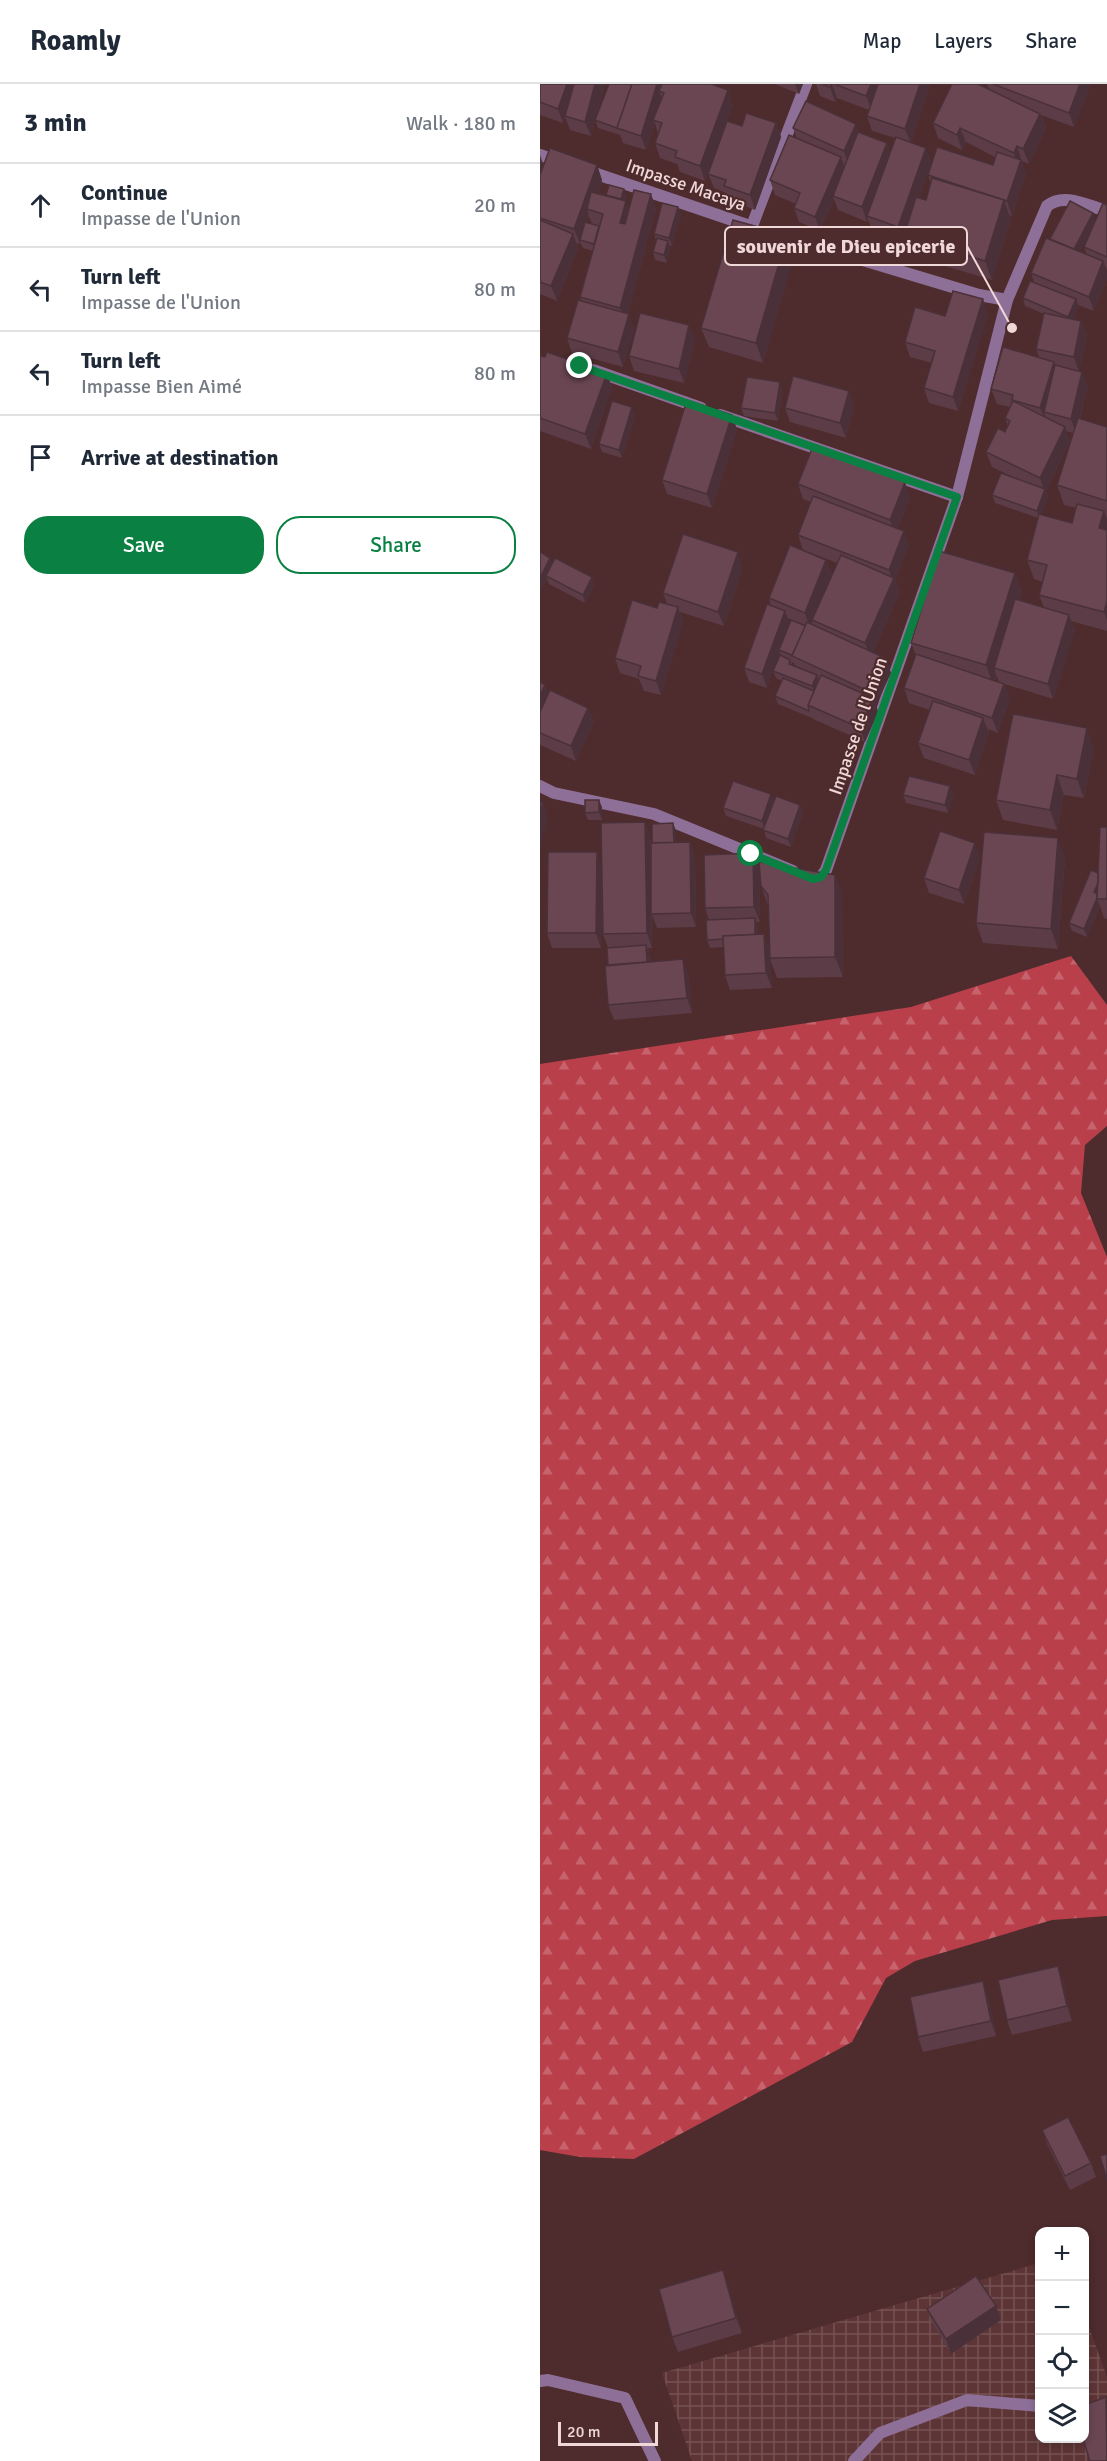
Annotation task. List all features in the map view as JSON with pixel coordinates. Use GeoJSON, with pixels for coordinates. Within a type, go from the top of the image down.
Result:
{"type":"FeatureCollection","features":[{"type":"Feature","properties":{"kind":"street"},"geometry":{"type":"LineString","coordinates":[[752,226],[806,84]]}},
{"type":"Feature","properties":{"kind":"street","name":"Impasse Macaya"},"geometry":{"type":"LineString","coordinates":[[540,155],[752,226],[979,295],[1006,300]]}},
{"type":"Feature","properties":{"kind":"street"},"geometry":{"type":"LineString","coordinates":[[1006,300],[1047,206],[1054,200],[1062,198],[1107,211]]}},
{"type":"Feature","properties":{"kind":"street","name":"Impasse de l'Union"},"geometry":{"type":"LineString","coordinates":[[540,786],[554,793],[654,814],[813,879],[821,877],[826,870],[957,497],[1006,300]]}},
{"type":"Feature","properties":{"kind":"street"},"geometry":{"type":"LineString","coordinates":[[580,366],[957,497]]}},
{"type":"Feature","properties":{"kind":"street"},"geometry":{"type":"LineString","coordinates":[[540,2382],[548,2379],[626,2398],[655,2461]]}},
{"type":"Feature","properties":{"kind":"street"},"geometry":{"type":"LineString","coordinates":[[854,2461],[880,2433],[967,2400],[1035,2406]]}},
{"type":"Feature","properties":{"kind":"shaded area"},"geometry":{"type":"Polygon","coordinates":[[[1035,2264],[1035,2443],[1089,2443],[1089,2327],[1107,2377],[1107,2461],[692,2461],[662,2373],[1035,2264]]]}},
{"type":"Feature","properties":{"kind":"green space"},"geometry":{"type":"Polygon","coordinates":[[[1071,956],[1107,1005],[1107,1126],[1085,1145],[1081,1193],[1107,1257],[1107,1916],[1052,1920],[915,1961],[886,1978],[852,2042],[634,2159],[580,2157],[540,2150],[540,1064],[911,1007],[1071,956]]]}},
{"type":"Feature","properties":{"kind":"building"},"geometry":{"type":"Polygon","coordinates":[[[540,84],[567,84],[558,109],[540,102],[540,84]]]}},
{"type":"Feature","properties":{"kind":"building"},"geometry":{"type":"Polygon","coordinates":[[[574,84],[595,84],[585,122],[565,116],[574,84]]]}},
{"type":"Feature","properties":{"kind":"building"},"geometry":{"type":"Polygon","coordinates":[[[609,84],[632,84],[617,128],[595,120],[609,84]]]}},
{"type":"Feature","properties":{"kind":"building"},"geometry":{"type":"Polygon","coordinates":[[[632,84],[657,84],[641,136],[617,128],[632,84]]]}},
{"type":"Feature","properties":{"kind":"building"},"geometry":{"type":"Polygon","coordinates":[[[662,84],[711,84],[728,90],[700,166],[675,157],[677,151],[655,143],[662,123],[653,120],[664,93],[659,91],[662,84]]]}},
{"type":"Feature","properties":{"kind":"building"},"geometry":{"type":"Polygon","coordinates":[[[834,84],[871,84],[866,96],[834,84]]]}},
{"type":"Feature","properties":{"kind":"building"},"geometry":{"type":"Polygon","coordinates":[[[878,84],[920,84],[905,129],[867,116],[878,84]]]}},
{"type":"Feature","properties":{"kind":"building"},"geometry":{"type":"Polygon","coordinates":[[[952,84],[978,84],[1040,114],[1023,149],[1017,146],[1014,153],[960,128],[957,135],[933,123],[952,84]]]}},
{"type":"Feature","properties":{"kind":"building"},"geometry":{"type":"Polygon","coordinates":[[[993,84],[1080,84],[1069,113],[993,84]]]}},
{"type":"Feature","properties":{"kind":"building"},"geometry":{"type":"Polygon","coordinates":[[[806,101],[856,124],[844,151],[793,128],[806,101]]]}},
{"type":"Feature","properties":{"kind":"building"},"geometry":{"type":"Polygon","coordinates":[[[746,113],[776,123],[750,195],[724,186],[726,180],[708,174],[727,121],[742,126],[746,113]]]}},
{"type":"Feature","properties":{"kind":"building"},"geometry":{"type":"Polygon","coordinates":[[[858,132],[887,143],[862,207],[833,196],[858,132]]]}},
{"type":"Feature","properties":{"kind":"building"},"geometry":{"type":"Polygon","coordinates":[[[789,135],[841,157],[815,217],[794,208],[800,193],[770,180],[789,135]]]}},
{"type":"Feature","properties":{"kind":"building"},"geometry":{"type":"Polygon","coordinates":[[[896,137],[926,148],[898,227],[867,216],[896,137]]]}},
{"type":"Feature","properties":{"kind":"building"},"geometry":{"type":"Polygon","coordinates":[[[937,147],[993,165],[997,152],[1021,160],[1007,201],[928,175],[937,147]]]}},
{"type":"Feature","properties":{"kind":"building"},"geometry":{"type":"Polygon","coordinates":[[[550,148],[597,165],[574,229],[540,218],[540,175],[550,148]]]}},
{"type":"Feature","properties":{"kind":"building"},"geometry":{"type":"Polygon","coordinates":[[[932,178],[1004,200],[985,261],[904,236],[916,197],[926,200],[932,178]]]}},
{"type":"Feature","properties":{"kind":"building"},"geometry":{"type":"Polygon","coordinates":[[[609,185],[624,189],[621,199],[606,195],[609,185]]]}},
{"type":"Feature","properties":{"kind":"building"},"geometry":{"type":"Polygon","coordinates":[[[634,190],[651,194],[620,308],[580,297],[603,214],[587,209],[591,192],[626,201],[620,223],[625,224],[634,190]]]}},
{"type":"Feature","properties":{"kind":"building"},"geometry":{"type":"Polygon","coordinates":[[[1070,201],[1093,213],[1074,249],[1050,239],[1070,201]]]}},
{"type":"Feature","properties":{"kind":"building"},"geometry":{"type":"Polygon","coordinates":[[[662,203],[678,207],[669,238],[654,234],[662,203]]]}},
{"type":"Feature","properties":{"kind":"building"},"geometry":{"type":"Polygon","coordinates":[[[1103,203],[1107,205],[1107,257],[1084,247],[1103,203]]]}},
{"type":"Feature","properties":{"kind":"building"},"geometry":{"type":"Polygon","coordinates":[[[540,220],[573,234],[551,286],[540,282],[540,220]]]}},
{"type":"Feature","properties":{"kind":"building"},"geometry":{"type":"Polygon","coordinates":[[[733,220],[787,235],[756,343],[701,328],[733,220]]]}},
{"type":"Feature","properties":{"kind":"building"},"geometry":{"type":"Polygon","coordinates":[[[585,222],[599,226],[594,244],[580,240],[585,222]]]}},
{"type":"Feature","properties":{"kind":"building"},"geometry":{"type":"Polygon","coordinates":[[[657,238],[668,241],[664,255],[653,252],[657,238]]]}},
{"type":"Feature","properties":{"kind":"building"},"geometry":{"type":"Polygon","coordinates":[[[1046,238],[1103,261],[1089,297],[1031,273],[1046,238]]]}},
{"type":"Feature","properties":{"kind":"building"},"geometry":{"type":"Polygon","coordinates":[[[1030,281],[1076,299],[1068,317],[1023,298],[1030,281]]]}},
{"type":"Feature","properties":{"kind":"building"},"geometry":{"type":"Polygon","coordinates":[[[953,291],[983,299],[953,397],[924,388],[935,351],[905,342],[915,307],[945,316],[953,291]]]}},
{"type":"Feature","properties":{"kind":"building"},"geometry":{"type":"Polygon","coordinates":[[[578,300],[629,314],[618,352],[567,338],[578,300]]]}},
{"type":"Feature","properties":{"kind":"building"},"geometry":{"type":"Polygon","coordinates":[[[640,313],[689,325],[679,369],[629,356],[640,313]]]}},
{"type":"Feature","properties":{"kind":"building"},"geometry":{"type":"Polygon","coordinates":[[[1044,313],[1081,321],[1074,357],[1036,349],[1044,313]]]}},
{"type":"Feature","properties":{"kind":"building"},"geometry":{"type":"Polygon","coordinates":[[[1003,347],[1054,362],[1040,408],[1012,400],[1013,395],[991,389],[1003,347]]]}},
{"type":"Feature","properties":{"kind":"building"},"geometry":{"type":"Polygon","coordinates":[[[547,352],[607,373],[585,434],[540,418],[540,356],[545,357],[547,352]]]}},
{"type":"Feature","properties":{"kind":"building"},"geometry":{"type":"Polygon","coordinates":[[[1055,365],[1082,372],[1071,419],[1044,412],[1055,365]]]}},
{"type":"Feature","properties":{"kind":"building"},"geometry":{"type":"Polygon","coordinates":[[[793,376],[849,391],[840,423],[785,408],[793,376]]]}},
{"type":"Feature","properties":{"kind":"building"},"geometry":{"type":"Polygon","coordinates":[[[747,377],[780,382],[775,413],[741,408],[747,377]]]}},
{"type":"Feature","properties":{"kind":"building"},"geometry":{"type":"Polygon","coordinates":[[[687,400],[732,415],[707,494],[662,480],[687,400]]]}},
{"type":"Feature","properties":{"kind":"building"},"geometry":{"type":"Polygon","coordinates":[[[612,401],[632,407],[619,450],[599,444],[612,401]]]}},
{"type":"Feature","properties":{"kind":"building"},"geometry":{"type":"Polygon","coordinates":[[[1013,401],[1065,427],[1040,478],[986,452],[998,428],[1005,432],[1010,421],[1005,418],[1013,401]]]}},
{"type":"Feature","properties":{"kind":"building"},"geometry":{"type":"Polygon","coordinates":[[[1078,418],[1107,427],[1107,501],[1057,485],[1078,418]]]}},
{"type":"Feature","properties":{"kind":"building"},"geometry":{"type":"Polygon","coordinates":[[[813,446],[905,482],[890,520],[798,484],[813,446]]]}},
{"type":"Feature","properties":{"kind":"building"},"geometry":{"type":"Polygon","coordinates":[[[1001,473],[1045,489],[1037,511],[992,495],[1001,473]]]}},
{"type":"Feature","properties":{"kind":"building"},"geometry":{"type":"Polygon","coordinates":[[[813,496],[904,531],[889,570],[798,535],[813,496]]]}},
{"type":"Feature","properties":{"kind":"building"},"geometry":{"type":"Polygon","coordinates":[[[1077,504],[1104,511],[1099,528],[1107,530],[1107,601],[1104,612],[1039,595],[1047,565],[1027,560],[1039,514],[1072,523],[1077,504]]]}},
{"type":"Feature","properties":{"kind":"building"},"geometry":{"type":"Polygon","coordinates":[[[683,534],[738,552],[718,612],[663,593],[683,534]]]}},
{"type":"Feature","properties":{"kind":"building"},"geometry":{"type":"Polygon","coordinates":[[[790,545],[826,560],[805,613],[769,598],[790,545]]]}},
{"type":"Feature","properties":{"kind":"building"},"geometry":{"type":"Polygon","coordinates":[[[939,551],[1015,573],[986,665],[911,643],[939,551]]]}},
{"type":"Feature","properties":{"kind":"building"},"geometry":{"type":"Polygon","coordinates":[[[540,552],[550,558],[540,578],[540,552]]]}},
{"type":"Feature","properties":{"kind":"building"},"geometry":{"type":"Polygon","coordinates":[[[841,555],[894,578],[865,643],[812,620],[841,555]]]}},
{"type":"Feature","properties":{"kind":"building"},"geometry":{"type":"Polygon","coordinates":[[[555,558],[592,577],[583,595],[546,576],[555,558]]]}},
{"type":"Feature","properties":{"kind":"building"},"geometry":{"type":"Polygon","coordinates":[[[1015,599],[1069,615],[1048,684],[994,668],[1015,599]]]}},
{"type":"Feature","properties":{"kind":"building"},"geometry":{"type":"Polygon","coordinates":[[[632,600],[657,608],[659,602],[678,607],[656,681],[638,676],[641,666],[615,658],[632,600]]]}},
{"type":"Feature","properties":{"kind":"building"},"geometry":{"type":"Polygon","coordinates":[[[767,604],[785,611],[762,674],[744,668],[767,604]]]}},
{"type":"Feature","properties":{"kind":"building"},"geometry":{"type":"Polygon","coordinates":[[[791,620],[806,626],[792,655],[779,650],[791,620]]]}},
{"type":"Feature","properties":{"kind":"building"},"geometry":{"type":"Polygon","coordinates":[[[807,622],[885,658],[870,692],[792,656],[807,622]]]}},
{"type":"Feature","properties":{"kind":"building"},"geometry":{"type":"Polygon","coordinates":[[[916,654],[1004,684],[992,718],[904,688],[916,654]]]}},
{"type":"Feature","properties":{"kind":"building"},"geometry":{"type":"Polygon","coordinates":[[[780,655],[790,660],[789,664],[817,675],[812,686],[773,671],[780,655]]]}},
{"type":"Feature","properties":{"kind":"building"},"geometry":{"type":"Polygon","coordinates":[[[821,675],[873,698],[860,728],[808,705],[821,675]]]}},
{"type":"Feature","properties":{"kind":"building"},"geometry":{"type":"Polygon","coordinates":[[[783,678],[814,691],[808,705],[809,711],[775,696],[783,678]]]}},
{"type":"Feature","properties":{"kind":"building"},"geometry":{"type":"Polygon","coordinates":[[[540,682],[545,685],[540,695],[540,682]]]}},
{"type":"Feature","properties":{"kind":"building"},"geometry":{"type":"Polygon","coordinates":[[[550,690],[588,708],[571,746],[540,733],[540,712],[550,690]]]}},
{"type":"Feature","properties":{"kind":"building"},"geometry":{"type":"Polygon","coordinates":[[[933,701],[983,718],[969,760],[918,743],[933,701]]]}},
{"type":"Feature","properties":{"kind":"building"},"geometry":{"type":"Polygon","coordinates":[[[1013,714],[1087,728],[1077,779],[1057,775],[1050,810],[996,800],[1013,714]]]}},
{"type":"Feature","properties":{"kind":"building"},"geometry":{"type":"Polygon","coordinates":[[[909,776],[950,786],[945,805],[903,795],[909,776]]]}},
{"type":"Feature","properties":{"kind":"building"},"geometry":{"type":"Polygon","coordinates":[[[733,781],[771,794],[762,821],[723,808],[733,781]]]}},
{"type":"Feature","properties":{"kind":"building"},"geometry":{"type":"Polygon","coordinates":[[[776,796],[800,805],[788,839],[763,830],[776,796]]]}},
{"type":"Feature","properties":{"kind":"building"},"geometry":{"type":"Polygon","coordinates":[[[585,800],[599,800],[599,812],[585,813],[585,800]]]}},
{"type":"Feature","properties":{"kind":"building"},"geometry":{"type":"Polygon","coordinates":[[[645,822],[647,933],[603,934],[601,823],[645,822]]]}},
{"type":"Feature","properties":{"kind":"building"},"geometry":{"type":"Polygon","coordinates":[[[673,823],[674,843],[652,843],[652,824],[673,823]]]}},
{"type":"Feature","properties":{"kind":"building"},"geometry":{"type":"Polygon","coordinates":[[[1100,827],[1107,827],[1107,899],[1097,899],[1100,827]]]}},
{"type":"Feature","properties":{"kind":"building"},"geometry":{"type":"Polygon","coordinates":[[[940,831],[975,843],[959,890],[924,878],[940,831]]]}},
{"type":"Feature","properties":{"kind":"building"},"geometry":{"type":"Polygon","coordinates":[[[984,832],[1058,838],[1051,929],[976,923],[984,832]]]}},
{"type":"Feature","properties":{"kind":"building"},"geometry":{"type":"Polygon","coordinates":[[[690,842],[691,913],[651,914],[651,843],[690,842]]]}},
{"type":"Feature","properties":{"kind":"building"},"geometry":{"type":"Polygon","coordinates":[[[548,852],[597,852],[596,933],[547,933],[548,852]]]}},
{"type":"Feature","properties":{"kind":"building"},"geometry":{"type":"Polygon","coordinates":[[[753,853],[754,907],[705,908],[704,855],[753,853]]]}},
{"type":"Feature","properties":{"kind":"building"},"geometry":{"type":"Polygon","coordinates":[[[759,862],[835,875],[835,957],[770,958],[768,895],[761,886],[759,862]]]}},
{"type":"Feature","properties":{"kind":"building"},"geometry":{"type":"Polygon","coordinates":[[[1091,870],[1098,873],[1098,883],[1094,892],[1097,898],[1084,929],[1069,923],[1091,870]]]}},
{"type":"Feature","properties":{"kind":"building"},"geometry":{"type":"Polygon","coordinates":[[[755,918],[755,935],[723,936],[723,939],[707,940],[706,920],[755,918]]]}},
{"type":"Feature","properties":{"kind":"building"},"geometry":{"type":"Polygon","coordinates":[[[764,934],[766,973],[725,975],[723,936],[764,934]]]}},
{"type":"Feature","properties":{"kind":"building"},"geometry":{"type":"Polygon","coordinates":[[[646,945],[647,962],[608,965],[607,948],[646,945]]]}},
{"type":"Feature","properties":{"kind":"building"},"geometry":{"type":"Polygon","coordinates":[[[683,959],[687,998],[608,1005],[605,966],[683,959]]]}},
{"type":"Feature","properties":{"kind":"building"},"geometry":{"type":"Polygon","coordinates":[[[1058,1966],[1067,2006],[1007,2020],[998,1980],[1058,1966]]]}},
{"type":"Feature","properties":{"kind":"building"},"geometry":{"type":"Polygon","coordinates":[[[983,1981],[991,2021],[918,2037],[910,1997],[983,1981]]]}},
{"type":"Feature","properties":{"kind":"building"},"geometry":{"type":"Polygon","coordinates":[[[1068,2117],[1091,2163],[1065,2176],[1042,2130],[1068,2117]]]}},
{"type":"Feature","properties":{"kind":"building"},"geometry":{"type":"Polygon","coordinates":[[[1107,2154],[1107,2180],[1100,2156],[1107,2154]]]}},
{"type":"Feature","properties":{"kind":"building"},"geometry":{"type":"Polygon","coordinates":[[[723,2270],[736,2318],[672,2337],[659,2289],[723,2270]]]}},
{"type":"Feature","properties":{"kind":"building"},"geometry":{"type":"Polygon","coordinates":[[[976,2276],[996,2306],[946,2339],[927,2309],[976,2276]]]}},
{"type":"Feature","properties":{"kind":"building"},"geometry":{"type":"Polygon","coordinates":[[[1106,2397],[1107,2461],[1090,2461],[1084,2443],[1089,2443],[1089,2403],[1106,2397]]]}},
{"type":"Feature","properties":{"kind":"place","name":"souvenir de Dieu epicerie"},"geometry":{"type":"Point","coordinates":[1012,328]}},
{"type":"Feature","properties":{"kind":"route"},"geometry":{"type":"LineString","coordinates":[[580,366],[957,497],[826,870],[821,877],[813,879],[751,854]]}}]}
